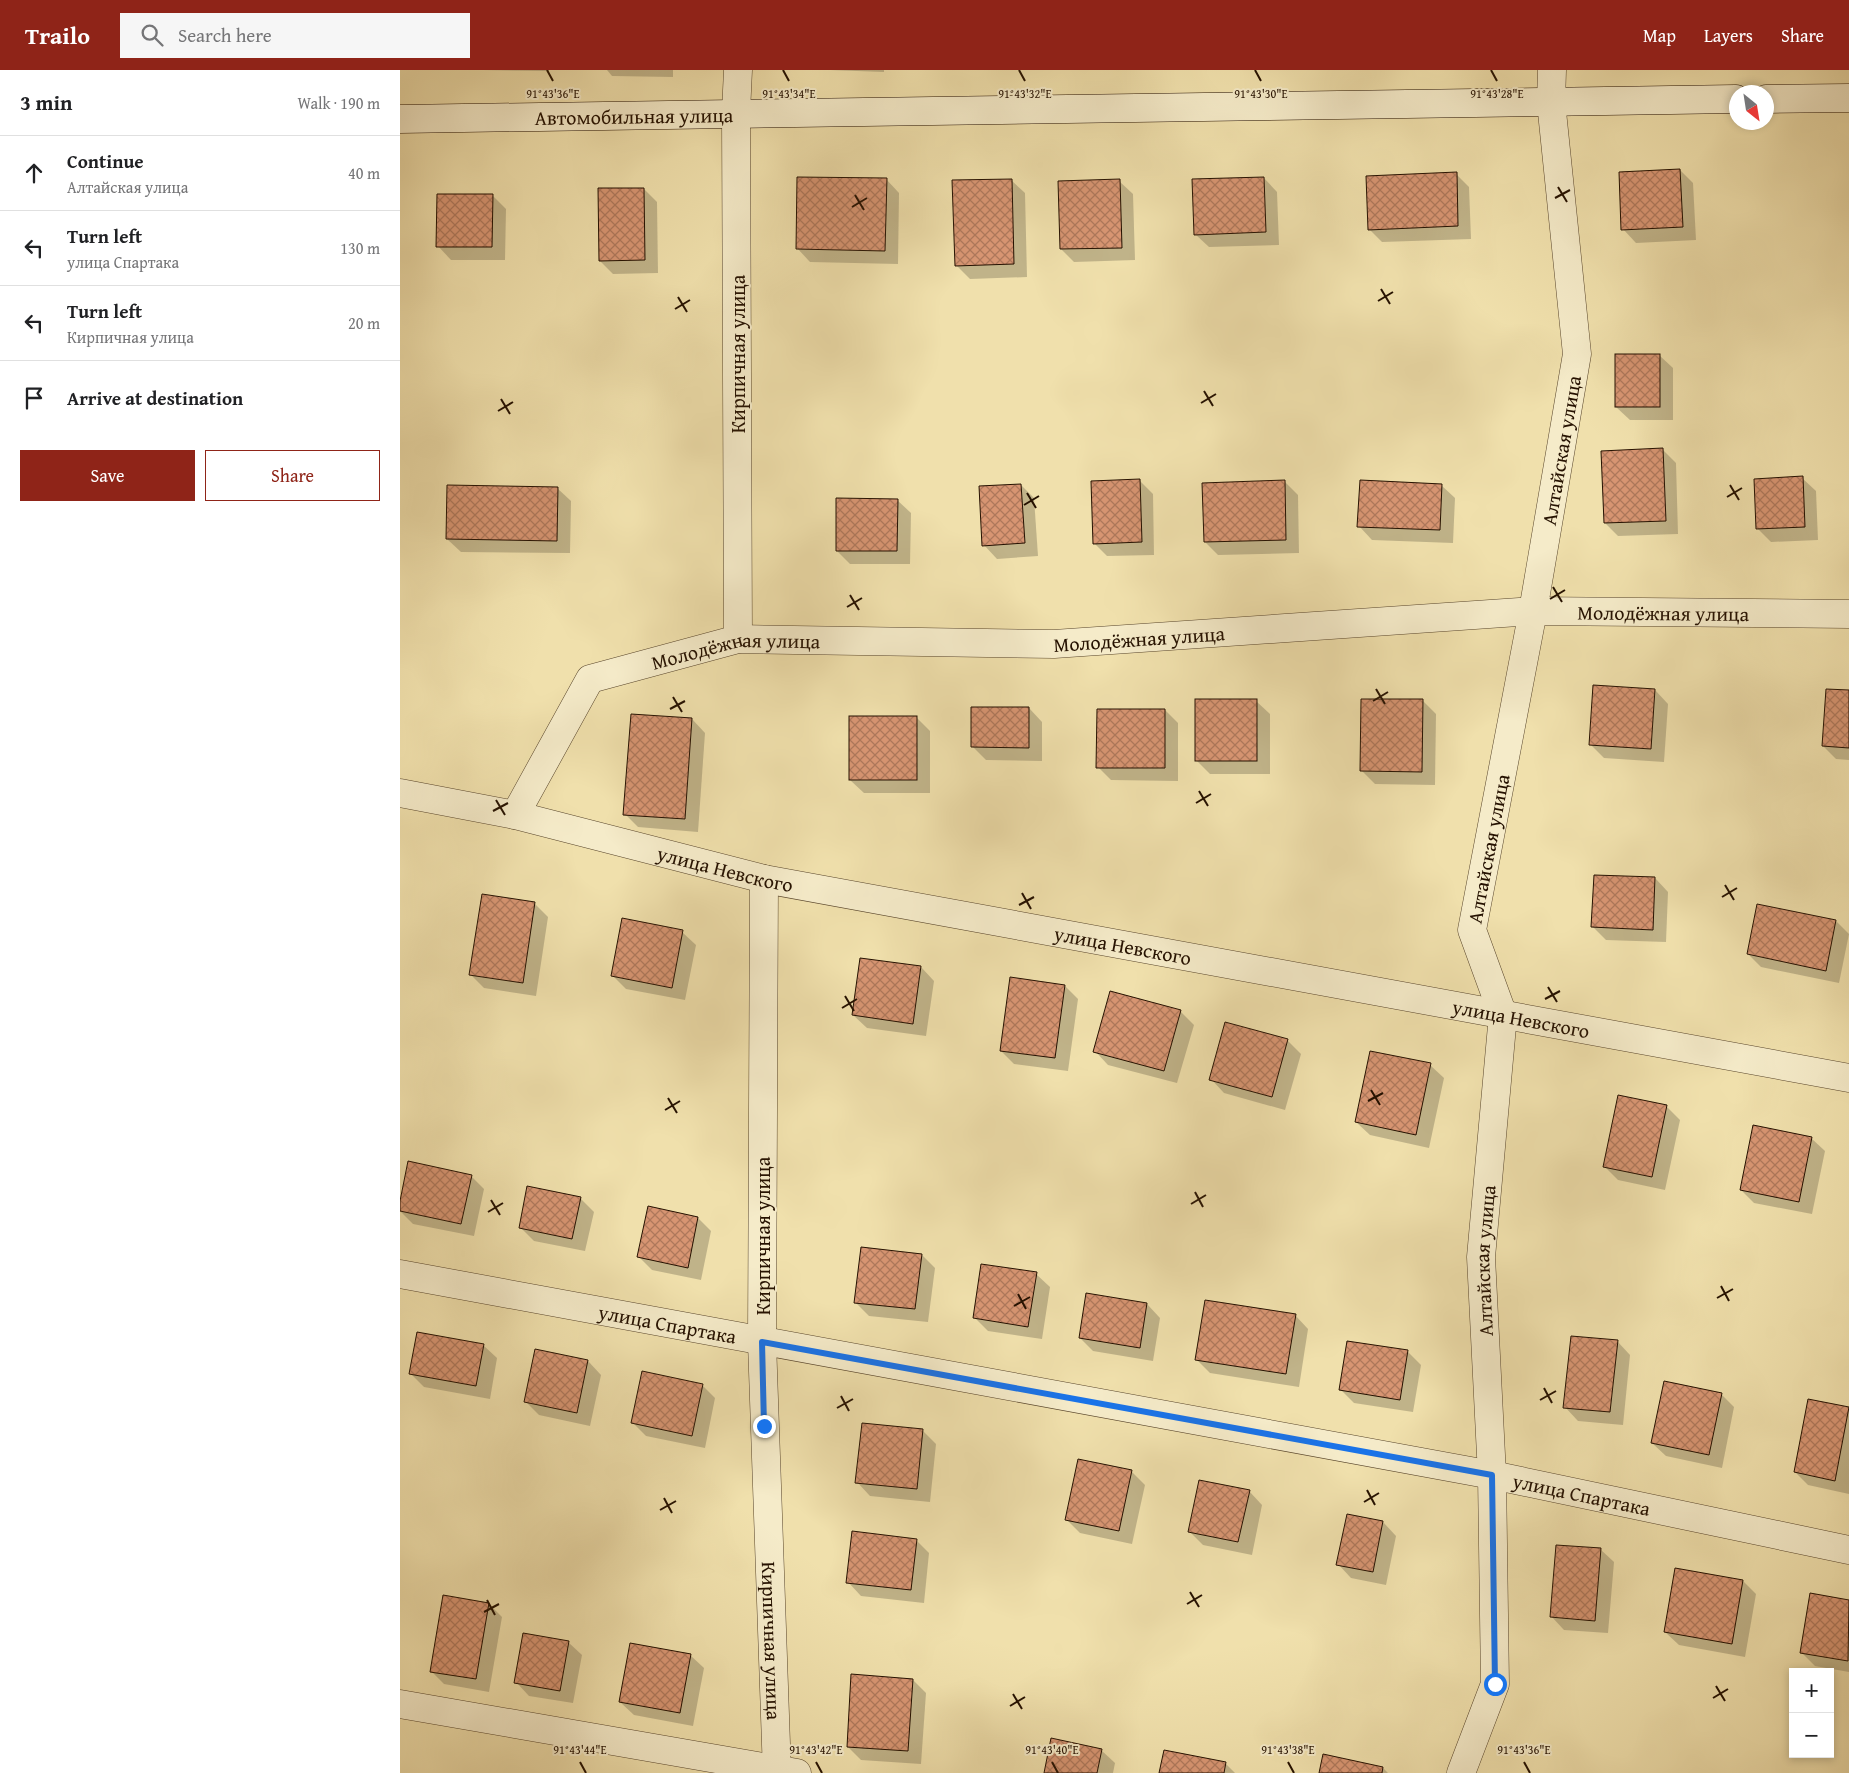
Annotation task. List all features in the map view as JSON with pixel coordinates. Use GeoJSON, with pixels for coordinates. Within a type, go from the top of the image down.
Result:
{"type":"FeatureCollection","features":[{"type":"Feature","properties":{"kind":"street","name":"Кирпичная улица"},"geometry":{"type":"LineString","coordinates":[[738,70],[736,112],[738,639]]}},
{"type":"Feature","properties":{"kind":"street","name":"Алтайская улица"},"geometry":{"type":"LineString","coordinates":[[1461,1773],[1495,1684],[1492,1475],[1481,1256],[1503,1015],[1472,930],[1533,611],[1577,354],[1551,102],[1552,70]]}},
{"type":"Feature","properties":{"kind":"street"},"geometry":{"type":"LineString","coordinates":[[1774,99],[1849,98]]}},
{"type":"Feature","properties":{"kind":"street","name":"Автомобильная улица"},"geometry":{"type":"LineString","coordinates":[[400,119],[736,112],[1729,99]]}},
{"type":"Feature","properties":{"kind":"street","name":"Молодёжная улица"},"geometry":{"type":"LineString","coordinates":[[516,815],[590,679],[738,639],[1054,644],[1533,611],[1849,614]]}},
{"type":"Feature","properties":{"kind":"street","name":"улица Невского"},"geometry":{"type":"LineString","coordinates":[[400,793],[516,815],[764,879],[1849,1078]]}},
{"type":"Feature","properties":{"kind":"street","name":"Кирпичная улица"},"geometry":{"type":"LineString","coordinates":[[764,879],[762,1342],[784,1772]]}},
{"type":"Feature","properties":{"kind":"street","name":"улица Спартака"},"geometry":{"type":"LineString","coordinates":[[400,1274],[1492,1475],[1849,1550]]}},
{"type":"Feature","properties":{"kind":"street"},"geometry":{"type":"LineString","coordinates":[[400,1704],[784,1772]]}},
{"type":"Feature","properties":{"kind":"building"},"geometry":{"type":"Polygon","coordinates":[[[1680,169],[1683,227],[1621,230],[1619,172],[1680,169]]]}},
{"type":"Feature","properties":{"kind":"building"},"geometry":{"type":"Polygon","coordinates":[[[1457,172],[1458,226],[1368,230],[1366,176],[1457,172]]]}},
{"type":"Feature","properties":{"kind":"building"},"geometry":{"type":"Polygon","coordinates":[[[797,177],[887,178],[885,251],[796,249],[797,177]]]}},
{"type":"Feature","properties":{"kind":"building"},"geometry":{"type":"Polygon","coordinates":[[[1264,177],[1266,232],[1194,235],[1192,179],[1264,177]]]}},
{"type":"Feature","properties":{"kind":"building"},"geometry":{"type":"Polygon","coordinates":[[[1012,179],[1014,264],[955,266],[952,180],[1012,179]]]}},
{"type":"Feature","properties":{"kind":"building"},"geometry":{"type":"Polygon","coordinates":[[[1120,179],[1122,248],[1060,249],[1058,181],[1120,179]]]}},
{"type":"Feature","properties":{"kind":"building"},"geometry":{"type":"Polygon","coordinates":[[[598,188],[644,188],[645,260],[599,261],[598,188]]]}},
{"type":"Feature","properties":{"kind":"building"},"geometry":{"type":"Polygon","coordinates":[[[437,194],[493,194],[492,247],[436,247],[437,194]]]}},
{"type":"Feature","properties":{"kind":"building"},"geometry":{"type":"Polygon","coordinates":[[[1615,354],[1660,354],[1660,407],[1615,407],[1615,354]]]}},
{"type":"Feature","properties":{"kind":"building"},"geometry":{"type":"Polygon","coordinates":[[[1663,448],[1666,521],[1604,523],[1601,451],[1663,448]]]}},
{"type":"Feature","properties":{"kind":"building"},"geometry":{"type":"Polygon","coordinates":[[[1803,476],[1805,527],[1756,529],[1754,479],[1803,476]]]}},
{"type":"Feature","properties":{"kind":"building"},"geometry":{"type":"Polygon","coordinates":[[[1140,479],[1142,542],[1093,544],[1091,481],[1140,479]]]}},
{"type":"Feature","properties":{"kind":"building"},"geometry":{"type":"Polygon","coordinates":[[[1285,480],[1286,540],[1204,542],[1202,483],[1285,480]]]}},
{"type":"Feature","properties":{"kind":"building"},"geometry":{"type":"Polygon","coordinates":[[[1360,480],[1442,484],[1440,530],[1357,527],[1360,480]]]}},
{"type":"Feature","properties":{"kind":"building"},"geometry":{"type":"Polygon","coordinates":[[[1021,484],[1025,543],[982,546],[979,486],[1021,484]]]}},
{"type":"Feature","properties":{"kind":"building"},"geometry":{"type":"Polygon","coordinates":[[[447,485],[558,487],[557,541],[446,539],[447,485]]]}},
{"type":"Feature","properties":{"kind":"building"},"geometry":{"type":"Polygon","coordinates":[[[836,498],[898,499],[897,551],[836,551],[836,498]]]}},
{"type":"Feature","properties":{"kind":"building"},"geometry":{"type":"Polygon","coordinates":[[[1593,685],[1655,689],[1651,749],[1589,745],[1593,685]]]}},
{"type":"Feature","properties":{"kind":"building"},"geometry":{"type":"Polygon","coordinates":[[[1826,689],[1849,690],[1849,748],[1822,746],[1826,689]]]}},
{"type":"Feature","properties":{"kind":"building"},"geometry":{"type":"Polygon","coordinates":[[[1195,699],[1257,699],[1257,761],[1195,761],[1195,699]]]}},
{"type":"Feature","properties":{"kind":"building"},"geometry":{"type":"Polygon","coordinates":[[[1361,699],[1423,699],[1422,772],[1360,771],[1361,699]]]}},
{"type":"Feature","properties":{"kind":"building"},"geometry":{"type":"Polygon","coordinates":[[[971,707],[1029,707],[1029,748],[971,747],[971,707]]]}},
{"type":"Feature","properties":{"kind":"building"},"geometry":{"type":"Polygon","coordinates":[[[1097,709],[1165,709],[1165,768],[1096,768],[1097,709]]]}},
{"type":"Feature","properties":{"kind":"building"},"geometry":{"type":"Polygon","coordinates":[[[631,714],[692,718],[685,819],[623,815],[631,714]]]}},
{"type":"Feature","properties":{"kind":"building"},"geometry":{"type":"Polygon","coordinates":[[[849,716],[917,716],[917,780],[849,780],[849,716]]]}},
{"type":"Feature","properties":{"kind":"building"},"geometry":{"type":"Polygon","coordinates":[[[1594,875],[1655,877],[1653,930],[1591,927],[1594,875]]]}},
{"type":"Feature","properties":{"kind":"building"},"geometry":{"type":"Polygon","coordinates":[[[482,894],[535,902],[523,983],[469,975],[482,894]]]}},
{"type":"Feature","properties":{"kind":"building"},"geometry":{"type":"Polygon","coordinates":[[[1757,904],[1836,920],[1826,971],[1747,954],[1757,904]]]}},
{"type":"Feature","properties":{"kind":"building"},"geometry":{"type":"Polygon","coordinates":[[[622,918],[683,930],[672,988],[611,976],[622,918]]]}},
{"type":"Feature","properties":{"kind":"building"},"geometry":{"type":"Polygon","coordinates":[[[860,958],[921,966],[913,1024],[852,1015],[860,958]]]}},
{"type":"Feature","properties":{"kind":"building"},"geometry":{"type":"Polygon","coordinates":[[[1010,977],[1065,985],[1055,1058],[1000,1051],[1010,977]]]}},
{"type":"Feature","properties":{"kind":"building"},"geometry":{"type":"Polygon","coordinates":[[[1110,991],[1181,1010],[1164,1071],[1093,1052],[1110,991]]]}},
{"type":"Feature","properties":{"kind":"building"},"geometry":{"type":"Polygon","coordinates":[[[1225,1022],[1288,1039],[1272,1097],[1209,1080],[1225,1022]]]}},
{"type":"Feature","properties":{"kind":"building"},"geometry":{"type":"Polygon","coordinates":[[[1370,1051],[1431,1063],[1416,1135],[1355,1122],[1370,1051]]]}},
{"type":"Feature","properties":{"kind":"building"},"geometry":{"type":"Polygon","coordinates":[[[1618,1095],[1667,1105],[1652,1177],[1603,1167],[1618,1095]]]}},
{"type":"Feature","properties":{"kind":"building"},"geometry":{"type":"Polygon","coordinates":[[[1753,1125],[1812,1137],[1799,1202],[1740,1190],[1753,1125]]]}},
{"type":"Feature","properties":{"kind":"building"},"geometry":{"type":"Polygon","coordinates":[[[408,1161],[472,1175],[461,1224],[400,1211],[400,1201],[408,1161]]]}},
{"type":"Feature","properties":{"kind":"building"},"geometry":{"type":"Polygon","coordinates":[[[527,1186],[581,1197],[572,1239],[519,1228],[527,1186]]]}},
{"type":"Feature","properties":{"kind":"building"},"geometry":{"type":"Polygon","coordinates":[[[648,1206],[698,1217],[688,1268],[637,1257],[648,1206]]]}},
{"type":"Feature","properties":{"kind":"building"},"geometry":{"type":"Polygon","coordinates":[[[861,1247],[922,1254],[915,1309],[854,1303],[861,1247]]]}},
{"type":"Feature","properties":{"kind":"building"},"geometry":{"type":"Polygon","coordinates":[[[981,1264],[1037,1272],[1028,1327],[973,1318],[981,1264]]]}},
{"type":"Feature","properties":{"kind":"building"},"geometry":{"type":"Polygon","coordinates":[[[1086,1293],[1147,1303],[1140,1348],[1079,1338],[1086,1293]]]}},
{"type":"Feature","properties":{"kind":"building"},"geometry":{"type":"Polygon","coordinates":[[[1205,1300],[1296,1314],[1286,1374],[1195,1360],[1205,1300]]]}},
{"type":"Feature","properties":{"kind":"building"},"geometry":{"type":"Polygon","coordinates":[[[417,1332],[484,1344],[476,1386],[409,1374],[417,1332]]]}},
{"type":"Feature","properties":{"kind":"building"},"geometry":{"type":"Polygon","coordinates":[[[1571,1336],[1618,1340],[1610,1412],[1563,1408],[1571,1336]]]}},
{"type":"Feature","properties":{"kind":"building"},"geometry":{"type":"Polygon","coordinates":[[[1347,1341],[1408,1350],[1400,1400],[1339,1390],[1347,1341]]]}},
{"type":"Feature","properties":{"kind":"building"},"geometry":{"type":"Polygon","coordinates":[[[535,1349],[588,1360],[577,1413],[524,1402],[535,1349]]]}},
{"type":"Feature","properties":{"kind":"building"},"geometry":{"type":"Polygon","coordinates":[[[642,1371],[703,1384],[692,1436],[631,1423],[642,1371]]]}},
{"type":"Feature","properties":{"kind":"building"},"geometry":{"type":"Polygon","coordinates":[[[1664,1381],[1722,1393],[1709,1455],[1651,1443],[1664,1381]]]}},
{"type":"Feature","properties":{"kind":"building"},"geometry":{"type":"Polygon","coordinates":[[[1808,1399],[1849,1407],[1835,1481],[1794,1472],[1808,1399]]]}},
{"type":"Feature","properties":{"kind":"building"},"geometry":{"type":"Polygon","coordinates":[[[862,1423],[923,1429],[917,1489],[855,1483],[862,1423]]]}},
{"type":"Feature","properties":{"kind":"building"},"geometry":{"type":"Polygon","coordinates":[[[1078,1459],[1132,1470],[1119,1531],[1065,1520],[1078,1459]]]}},
{"type":"Feature","properties":{"kind":"building"},"geometry":{"type":"Polygon","coordinates":[[[1199,1480],[1250,1490],[1238,1542],[1188,1532],[1199,1480]]]}},
{"type":"Feature","properties":{"kind":"building"},"geometry":{"type":"Polygon","coordinates":[[[1347,1514],[1383,1521],[1373,1572],[1336,1565],[1347,1514]]]}},
{"type":"Feature","properties":{"kind":"building"},"geometry":{"type":"Polygon","coordinates":[[[852,1531],[917,1539],[911,1590],[846,1583],[852,1531]]]}},
{"type":"Feature","properties":{"kind":"building"},"geometry":{"type":"Polygon","coordinates":[[[1556,1545],[1601,1548],[1595,1621],[1550,1617],[1556,1545]]]}},
{"type":"Feature","properties":{"kind":"building"},"geometry":{"type":"Polygon","coordinates":[[[1675,1568],[1743,1580],[1732,1644],[1664,1632],[1675,1568]]]}},
{"type":"Feature","properties":{"kind":"building"},"geometry":{"type":"Polygon","coordinates":[[[1810,1593],[1849,1600],[1848,1661],[1800,1653],[1810,1593]]]}},
{"type":"Feature","properties":{"kind":"building"},"geometry":{"type":"Polygon","coordinates":[[[443,1595],[489,1603],[476,1679],[430,1672],[443,1595]]]}},
{"type":"Feature","properties":{"kind":"building"},"geometry":{"type":"Polygon","coordinates":[[[523,1633],[569,1641],[560,1691],[514,1683],[523,1633]]]}},
{"type":"Feature","properties":{"kind":"building"},"geometry":{"type":"Polygon","coordinates":[[[630,1643],[691,1654],[680,1713],[619,1702],[630,1643]]]}},
{"type":"Feature","properties":{"kind":"building"},"geometry":{"type":"Polygon","coordinates":[[[851,1674],[913,1679],[908,1751],[847,1747],[851,1674]]]}},
{"type":"Feature","properties":{"kind":"building"},"geometry":{"type":"Polygon","coordinates":[[[1051,1738],[1102,1749],[1097,1773],[1044,1773],[1051,1738]]]}},
{"type":"Feature","properties":{"kind":"building"},"geometry":{"type":"Polygon","coordinates":[[[1164,1750],[1226,1762],[1224,1773],[1159,1773],[1164,1750]]]}},
{"type":"Feature","properties":{"kind":"building"},"geometry":{"type":"Polygon","coordinates":[[[1323,1754],[1383,1767],[1382,1773],[1319,1773],[1323,1754]]]}},
{"type":"Feature","properties":{"kind":"route"},"geometry":{"type":"LineString","coordinates":[[764,1426],[762,1342],[1492,1475],[1495,1684]]}}]}
